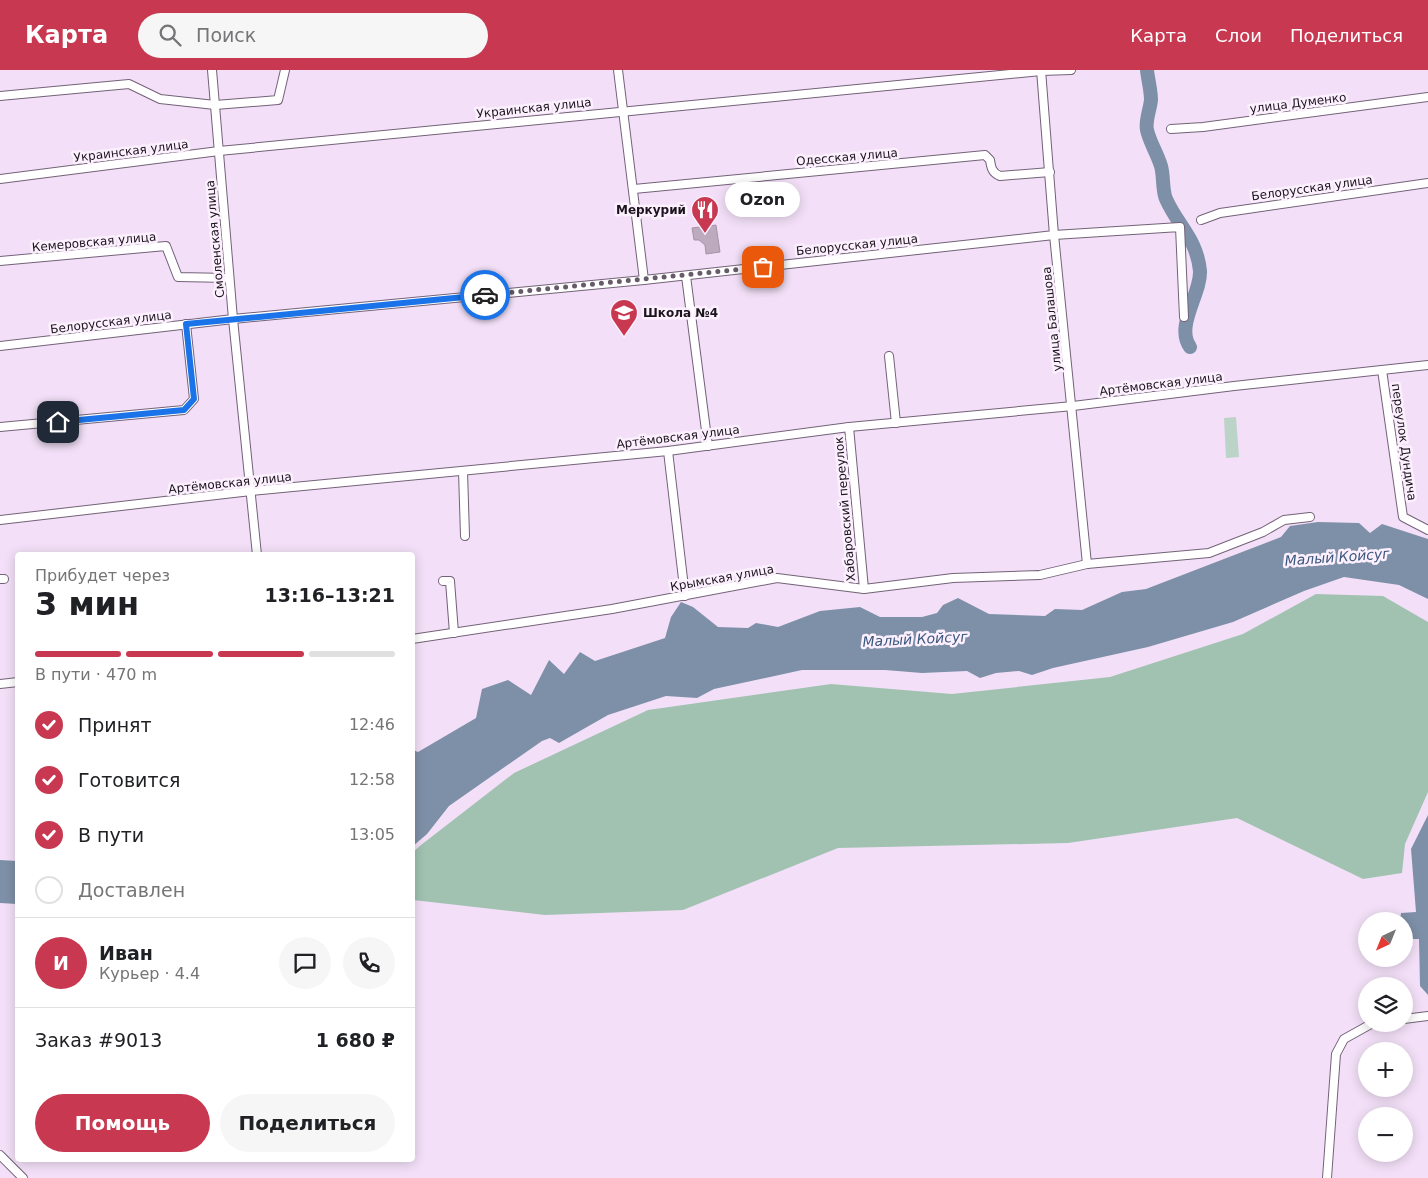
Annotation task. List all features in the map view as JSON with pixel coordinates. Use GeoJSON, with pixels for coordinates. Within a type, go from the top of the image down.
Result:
{"type":"FeatureCollection","features":[{"type":"Feature","properties":{"kind":"street","name":"Смоленская улица"},"geometry":{"type":"LineString","coordinates":[[212,70],[229,278],[257,552]]}},
{"type":"Feature","properties":{"kind":"street"},"geometry":{"type":"LineString","coordinates":[[0,96],[129,84],[160,99],[215,105],[278,100],[285,70]]}},
{"type":"Feature","properties":{"kind":"street"},"geometry":{"type":"LineString","coordinates":[[618,70],[644,280]]}},
{"type":"Feature","properties":{"kind":"street","name":"Украинская улица"},"geometry":{"type":"LineString","coordinates":[[0,180],[219,151],[1041,71],[1071,70]]}},
{"type":"Feature","properties":{"kind":"street","name":"улица Балашова"},"geometry":{"type":"LineString","coordinates":[[1041,71],[1054,235],[1073,406],[1087,564]]}},
{"type":"Feature","properties":{"kind":"street","name":"улица Думенко"},"geometry":{"type":"LineString","coordinates":[[1171,129],[1203,127],[1428,97]]}},
{"type":"Feature","properties":{"kind":"street","name":"Одесская улица"},"geometry":{"type":"LineString","coordinates":[[634,189],[985,155],[990,160],[991,168],[995,174],[1000,176],[1050,172]]}},
{"type":"Feature","properties":{"kind":"street","name":"Белорусская улица"},"geometry":{"type":"LineString","coordinates":[[1201,220],[1220,213],[1428,183]]}},
{"type":"Feature","properties":{"kind":"street","name":"Белорусская улица"},"geometry":{"type":"LineString","coordinates":[[0,346],[233,319],[686,276],[1054,235],[1180,227],[1184,318]]}},
{"type":"Feature","properties":{"kind":"street","name":"Кемеровская улица"},"geometry":{"type":"LineString","coordinates":[[0,261],[166,246],[178,277],[229,278]]}},
{"type":"Feature","properties":{"kind":"street"},"geometry":{"type":"LineString","coordinates":[[686,276],[708,446]]}},
{"type":"Feature","properties":{"kind":"street"},"geometry":{"type":"LineString","coordinates":[[0,427],[184,410],[194,399],[186,324]]}},
{"type":"Feature","properties":{"kind":"street"},"geometry":{"type":"LineString","coordinates":[[889,356],[896,423]]}},
{"type":"Feature","properties":{"kind":"street","name":"Артёмовская улица"},"geometry":{"type":"LineString","coordinates":[[0,520],[251,491],[668,451],[849,427],[1073,406],[1428,365]]}},
{"type":"Feature","properties":{"kind":"street","name":"переулок Дундича"},"geometry":{"type":"LineString","coordinates":[[1382,370],[1403,516],[1428,530]]}},
{"type":"Feature","properties":{"kind":"street","name":"Хабаровский переулок"},"geometry":{"type":"LineString","coordinates":[[849,427],[864,589]]}},
{"type":"Feature","properties":{"kind":"street"},"geometry":{"type":"LineString","coordinates":[[668,451],[686,596]]}},
{"type":"Feature","properties":{"kind":"street"},"geometry":{"type":"LineString","coordinates":[[463,471],[465,536]]}},
{"type":"Feature","properties":{"kind":"street","name":"Крымская улица"},"geometry":{"type":"LineString","coordinates":[[415,639],[686,596],[777,578],[864,589],[953,578],[1040,575],[1087,564],[1209,553],[1263,532],[1284,520],[1310,517]]}},
{"type":"Feature","properties":{"kind":"street"},"geometry":{"type":"LineString","coordinates":[[443,581],[450,581],[454,633]]}},
{"type":"Feature","properties":{"kind":"street"},"geometry":{"type":"LineString","coordinates":[[0,684],[15,682]]}},
{"type":"Feature","properties":{"kind":"street"},"geometry":{"type":"LineString","coordinates":[[1413,1018],[1428,1016]]}},
{"type":"Feature","properties":{"kind":"street"},"geometry":{"type":"LineString","coordinates":[[1327,1178],[1336,1054],[1344,1039],[1358,1031]]}},
{"type":"Feature","properties":{"kind":"street"},"geometry":{"type":"LineString","coordinates":[[0,1154],[23,1178]]}},
{"type":"Feature","properties":{"kind":"green space"},"geometry":{"type":"Polygon","coordinates":[[[1236,417],[1239,457],[1226,458],[1224,418],[1236,417]]]}},
{"type":"Feature","properties":{"kind":"green space"},"geometry":{"type":"Polygon","coordinates":[[[1316,594],[1383,596],[1428,622],[1428,792],[1405,844],[1402,873],[1363,879],[1237,818],[1068,843],[838,848],[683,910],[545,915],[415,900],[415,850],[421,845],[514,773],[648,710],[831,684],[952,694],[1110,677],[1243,634],[1316,594]]]}},
{"type":"Feature","properties":{"kind":"water","name":"Малый Койсуг"},"geometry":{"type":"Polygon","coordinates":[[[1318,522],[1359,523],[1370,533],[1382,524],[1428,539],[1428,599],[1399,585],[1344,577],[1304,591],[1233,622],[1148,647],[1053,668],[1032,675],[1019,671],[996,673],[980,678],[967,671],[922,673],[885,670],[802,670],[714,689],[697,698],[666,696],[608,715],[559,743],[550,738],[542,741],[449,806],[427,834],[415,844],[415,751],[418,752],[476,718],[482,689],[508,680],[531,695],[549,660],[564,674],[580,652],[595,661],[665,638],[671,617],[681,602],[693,607],[718,627],[748,628],[756,623],[778,627],[820,611],[860,607],[880,617],[922,617],[937,613],[943,605],[958,598],[989,614],[1045,616],[1055,609],[1082,610],[1122,592],[1146,589],[1281,537],[1290,526],[1318,522]]]}},
{"type":"Feature","properties":{"kind":"water"},"geometry":{"type":"Polygon","coordinates":[[[1428,815],[1428,995],[1420,986],[1419,939],[1413,939],[1413,912],[1416,912],[1411,849],[1428,815]]]}},
{"type":"Feature","properties":{"kind":"water"},"geometry":{"type":"Polygon","coordinates":[[[0,860],[15,861],[15,904],[0,903],[0,860]]]}},
{"type":"Feature","properties":{"kind":"building","name":"Меркурий"},"geometry":{"type":"Polygon","coordinates":[[[716,225],[720,252],[706,254],[705,245],[699,240],[694,240],[692,228],[716,225]]]}},
{"type":"Feature","properties":{"kind":"waterway"},"geometry":{"type":"LineString","coordinates":[[1147,70],[1151,92],[1147,130],[1161,166],[1166,199],[1191,241],[1200,271],[1197,290],[1185,330],[1186,339],[1190,347]]}},
{"type":"Feature","properties":{"kind":"way so far"},"geometry":{"type":"LineString","coordinates":[[485,295],[763,267]]}},
{"type":"Feature","properties":{"kind":"place","name":"Меркурий"},"geometry":{"type":"Point","coordinates":[705,234]}},
{"type":"Feature","properties":{"kind":"place","name":"Ozon"},"geometry":{"type":"Point","coordinates":[763,267]}},
{"type":"Feature","properties":{"kind":"place","name":"Школа №4"},"geometry":{"type":"Point","coordinates":[624,337]}},
{"type":"Feature","properties":{"kind":"route"},"geometry":{"type":"LineString","coordinates":[[58,422],[184,410],[194,399],[186,324],[485,295]]}}]}
